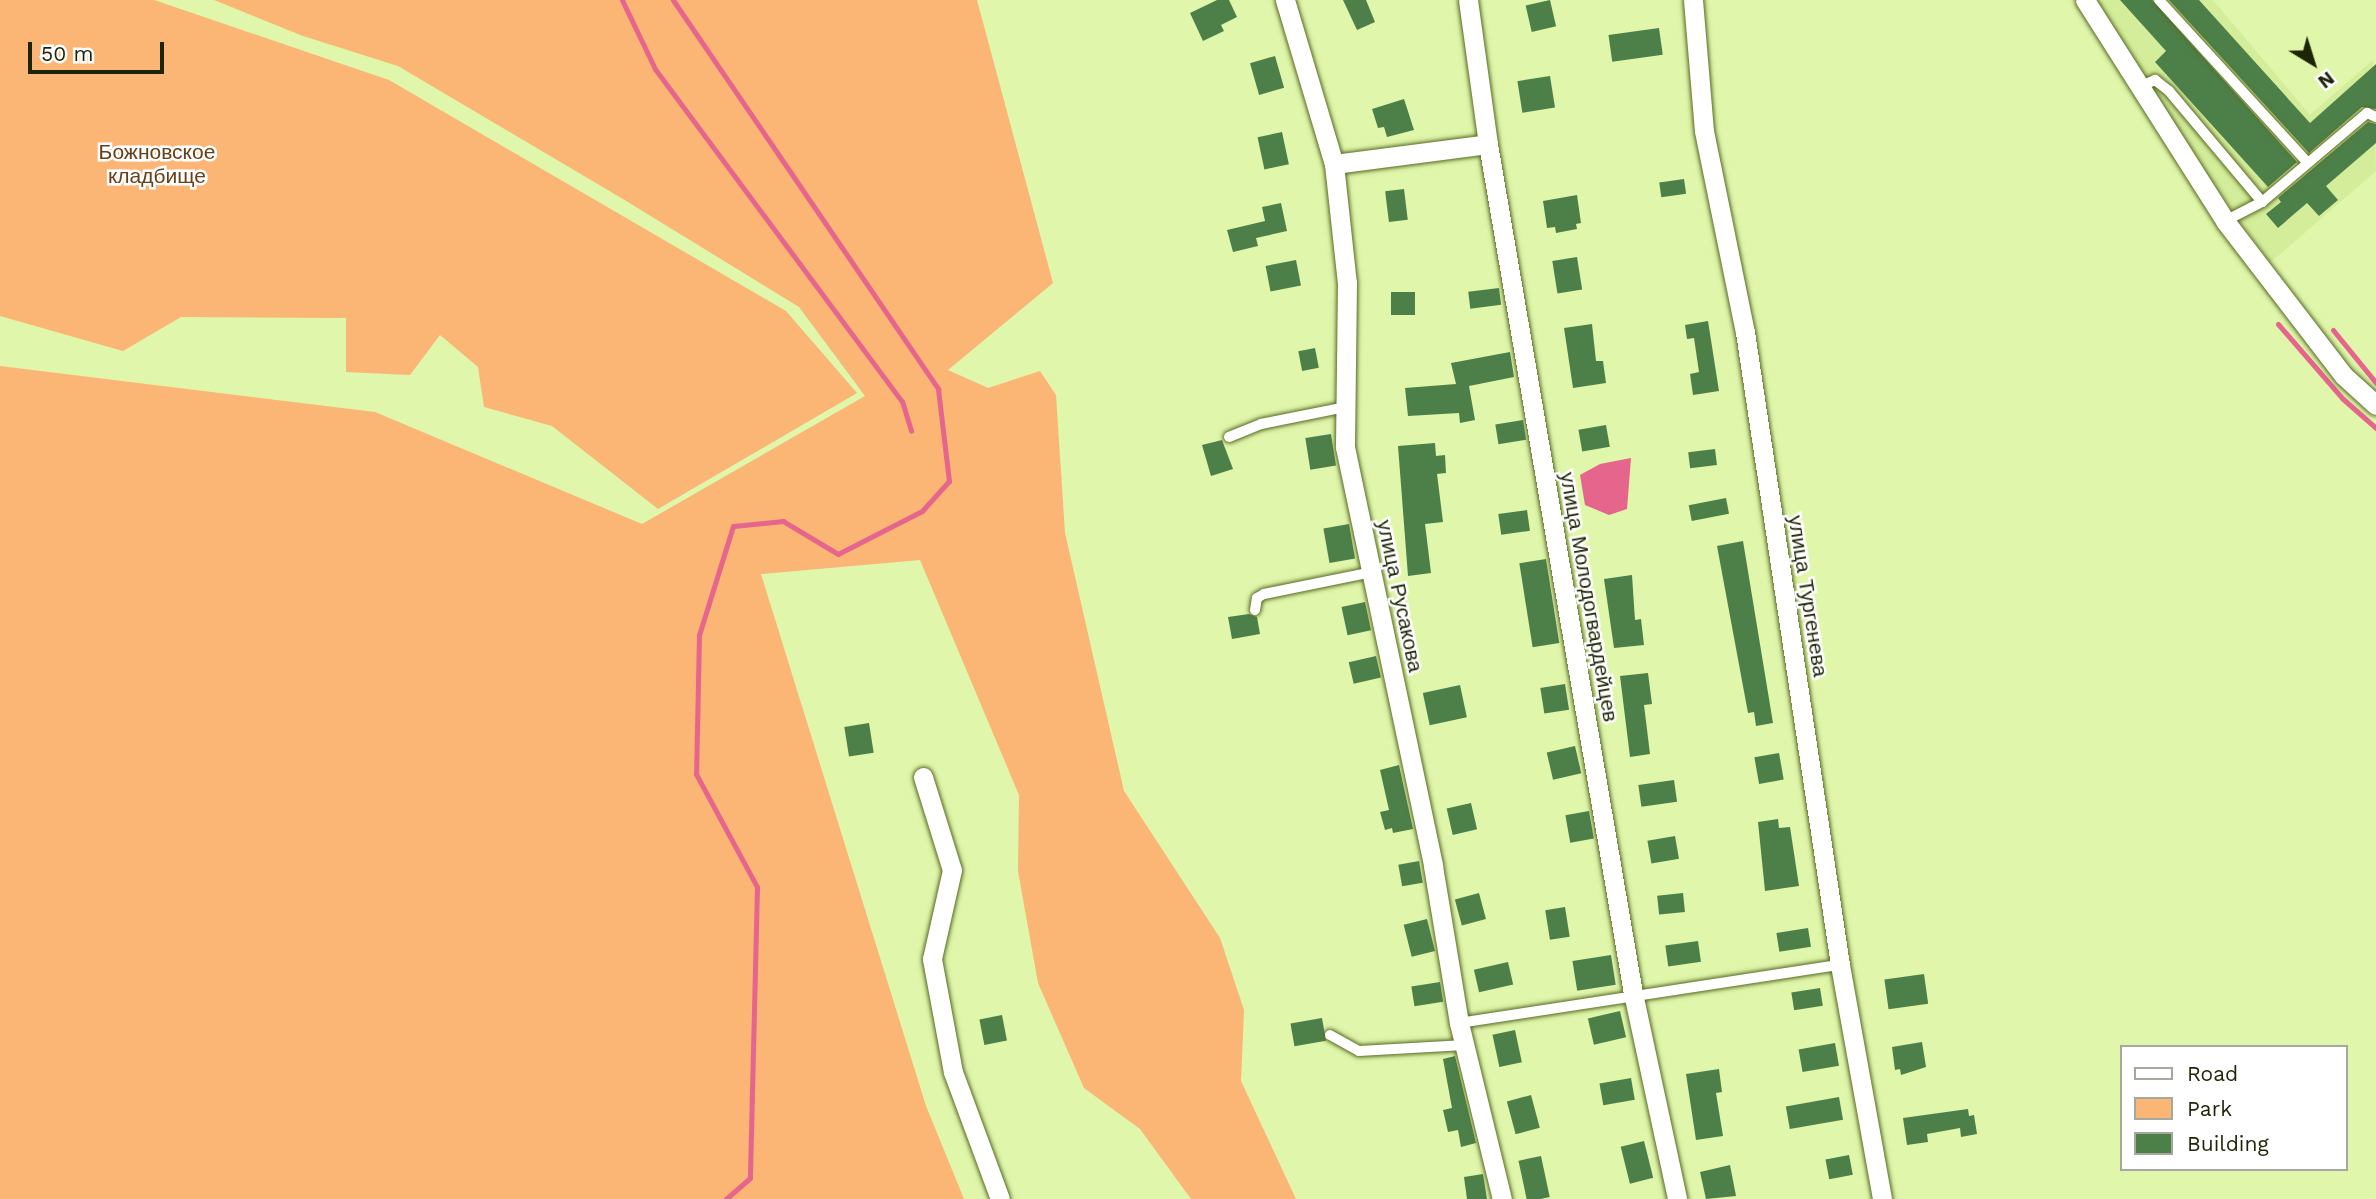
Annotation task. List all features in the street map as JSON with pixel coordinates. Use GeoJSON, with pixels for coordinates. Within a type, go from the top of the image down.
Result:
{"type":"FeatureCollection","features":[{"type":"Feature","properties":{"kind":"street","name":"улица Русакова"},"geometry":{"type":"LineString","coordinates":[[1286,0],[1334,164],[1347,283],[1345,447],[1433,866],[1460,1023],[1502,1199]]}},
{"type":"Feature","properties":{"kind":"street","name":"улица Молодогвардейцев"},"geometry":{"type":"LineString","coordinates":[[1468,0],[1488,144],[1633,993],[1676,1199]]}},
{"type":"Feature","properties":{"kind":"street","name":"улица Тургенева"},"geometry":{"type":"LineString","coordinates":[[1693,0],[1704,131],[1745,332],[1840,965],[1882,1199]]}},
{"type":"Feature","properties":{"kind":"street"},"geometry":{"type":"LineString","coordinates":[[2085,0],[2137,88],[2225,221],[2344,376],[2376,405]]}},
{"type":"Feature","properties":{"kind":"street"},"geometry":{"type":"LineString","coordinates":[[1334,164],[1488,144]]}},
{"type":"Feature","properties":{"kind":"street"},"geometry":{"type":"LineString","coordinates":[[923,776],[952,870],[932,959],[953,1072],[1000,1199]]}},
{"type":"Feature","properties":{"kind":"lane"},"geometry":{"type":"LineString","coordinates":[[2159,0],[2305,160]]}},
{"type":"Feature","properties":{"kind":"lane"},"geometry":{"type":"LineString","coordinates":[[2137,88],[2155,80],[2169,91],[2262,202]]}},
{"type":"Feature","properties":{"kind":"lane"},"geometry":{"type":"LineString","coordinates":[[2225,221],[2262,202],[2305,160],[2367,113],[2376,117]]}},
{"type":"Feature","properties":{"kind":"lane"},"geometry":{"type":"LineString","coordinates":[[1229,437],[1261,424],[1346,407]]}},
{"type":"Feature","properties":{"kind":"lane"},"geometry":{"type":"LineString","coordinates":[[1255,610],[1257,598],[1264,594],[1371,572]]}},
{"type":"Feature","properties":{"kind":"lane"},"geometry":{"type":"LineString","coordinates":[[1460,1023],[1633,993],[1840,965]]}},
{"type":"Feature","properties":{"kind":"lane"},"geometry":{"type":"LineString","coordinates":[[1329,1035],[1359,1051],[1465,1045]]}},
{"type":"Feature","properties":{"kind":"shaded area"},"geometry":{"type":"Polygon","coordinates":[[[2095,0],[2213,0],[2310,115],[2373,60],[2376,171],[2270,263],[2149,93],[2095,0]]]}},
{"type":"Feature","properties":{"kind":"shaded area"},"geometry":{"type":"Polygon","coordinates":[[[1631,458],[1627,509],[1609,515],[1585,505],[1580,475],[1600,464],[1631,458]]]}},
{"type":"Feature","properties":{"kind":"green space","name":"Божновское кладбище"},"geometry":{"type":"Polygon","coordinates":[[[0,0],[154,0],[389,80],[786,311],[857,393],[658,509],[552,426],[484,407],[478,367],[440,335],[410,375],[346,372],[346,318],[181,317],[123,351],[0,316],[0,0]]]}},
{"type":"Feature","properties":{"kind":"green space"},"geometry":{"type":"Polygon","coordinates":[[[214,0],[977,0],[1053,283],[948,370],[988,388],[1040,371],[1056,395],[1065,533],[1124,791],[1220,938],[1244,1010],[1241,1081],[1296,1199],[1191,1199],[1140,1129],[1084,1088],[1038,983],[1018,871],[1019,795],[920,560],[761,574],[926,1106],[964,1199],[0,1199],[0,366],[375,412],[642,524],[865,396],[799,307],[623,199],[398,66],[303,36],[214,0]]]}},
{"type":"Feature","properties":{"kind":"building"},"geometry":{"type":"Polygon","coordinates":[[[1217,0],[1229,0],[1237,17],[1221,25],[1224,31],[1203,41],[1190,13],[1217,0]]]}},
{"type":"Feature","properties":{"kind":"building"},"geometry":{"type":"Polygon","coordinates":[[[1343,0],[1366,0],[1375,22],[1357,30],[1343,0]]]}},
{"type":"Feature","properties":{"kind":"building"},"geometry":{"type":"Polygon","coordinates":[[[1550,0],[1556,26],[1532,32],[1526,6],[1550,0]]]}},
{"type":"Feature","properties":{"kind":"building"},"geometry":{"type":"Polygon","coordinates":[[[2120,0],[2152,0],[2297,162],[2268,187],[2155,62],[2166,51],[2120,0]]]}},
{"type":"Feature","properties":{"kind":"building"},"geometry":{"type":"Polygon","coordinates":[[[2169,0],[2199,0],[2310,123],[2376,64],[2376,109],[2362,107],[2309,153],[2169,0]]]}},
{"type":"Feature","properties":{"kind":"building"},"geometry":{"type":"Polygon","coordinates":[[[1659,28],[1663,55],[1612,62],[1608,35],[1659,28]]]}},
{"type":"Feature","properties":{"kind":"building"},"geometry":{"type":"Polygon","coordinates":[[[1275,56],[1284,88],[1259,95],[1250,63],[1275,56]]]}},
{"type":"Feature","properties":{"kind":"building"},"geometry":{"type":"Polygon","coordinates":[[[1550,76],[1555,108],[1522,113],[1517,81],[1550,76]]]}},
{"type":"Feature","properties":{"kind":"building"},"geometry":{"type":"Polygon","coordinates":[[[1404,99],[1414,130],[1387,137],[1384,127],[1378,128],[1372,109],[1404,99]]]}},
{"type":"Feature","properties":{"kind":"building"},"geometry":{"type":"Polygon","coordinates":[[[2368,122],[2376,124],[2376,143],[2326,186],[2338,200],[2319,216],[2307,203],[2278,228],[2266,214],[2281,202],[2278,198],[2368,122]]]}},
{"type":"Feature","properties":{"kind":"building"},"geometry":{"type":"Polygon","coordinates":[[[1282,132],[1289,164],[1264,169],[1258,137],[1282,132]]]}},
{"type":"Feature","properties":{"kind":"building"},"geometry":{"type":"Polygon","coordinates":[[[1684,179],[1686,194],[1661,197],[1659,182],[1684,179]]]}},
{"type":"Feature","properties":{"kind":"building"},"geometry":{"type":"Polygon","coordinates":[[[1404,189],[1408,220],[1389,222],[1385,191],[1404,189]]]}},
{"type":"Feature","properties":{"kind":"building"},"geometry":{"type":"Polygon","coordinates":[[[1577,195],[1581,223],[1576,224],[1577,229],[1556,233],[1555,227],[1547,228],[1543,201],[1577,195]]]}},
{"type":"Feature","properties":{"kind":"building"},"geometry":{"type":"Polygon","coordinates":[[[1281,203],[1287,231],[1256,238],[1258,246],[1233,252],[1227,230],[1265,221],[1262,207],[1281,203]]]}},
{"type":"Feature","properties":{"kind":"building"},"geometry":{"type":"Polygon","coordinates":[[[1577,257],[1582,290],[1557,294],[1552,261],[1577,257]]]}},
{"type":"Feature","properties":{"kind":"building"},"geometry":{"type":"Polygon","coordinates":[[[1296,260],[1301,286],[1271,291],[1266,266],[1296,260]]]}},
{"type":"Feature","properties":{"kind":"building"},"geometry":{"type":"Polygon","coordinates":[[[1499,288],[1501,305],[1470,309],[1468,292],[1499,288]]]}},
{"type":"Feature","properties":{"kind":"building"},"geometry":{"type":"Polygon","coordinates":[[[1391,292],[1415,292],[1415,315],[1391,315],[1391,292]]]}},
{"type":"Feature","properties":{"kind":"building"},"geometry":{"type":"Polygon","coordinates":[[[1708,321],[1719,391],[1693,395],[1690,374],[1699,372],[1694,338],[1687,339],[1685,325],[1708,321]]]}},
{"type":"Feature","properties":{"kind":"building"},"geometry":{"type":"Polygon","coordinates":[[[1592,324],[1596,361],[1603,361],[1606,383],[1573,388],[1564,328],[1592,324]]]}},
{"type":"Feature","properties":{"kind":"building"},"geometry":{"type":"Polygon","coordinates":[[[1315,348],[1319,368],[1302,371],[1298,351],[1315,348]]]}},
{"type":"Feature","properties":{"kind":"building"},"geometry":{"type":"Polygon","coordinates":[[[1510,352],[1514,377],[1469,386],[1475,420],[1460,423],[1459,413],[1408,416],[1405,388],[1456,384],[1451,363],[1510,352]]]}},
{"type":"Feature","properties":{"kind":"building"},"geometry":{"type":"Polygon","coordinates":[[[1523,420],[1526,440],[1498,444],[1495,424],[1523,420]]]}},
{"type":"Feature","properties":{"kind":"building"},"geometry":{"type":"Polygon","coordinates":[[[1606,425],[1610,447],[1582,452],[1578,430],[1606,425]]]}},
{"type":"Feature","properties":{"kind":"building"},"geometry":{"type":"Polygon","coordinates":[[[1331,434],[1336,466],[1310,470],[1305,438],[1331,434]]]}},
{"type":"Feature","properties":{"kind":"building"},"geometry":{"type":"Polygon","coordinates":[[[1222,440],[1233,469],[1211,476],[1202,445],[1222,440]]]}},
{"type":"Feature","properties":{"kind":"building"},"geometry":{"type":"Polygon","coordinates":[[[1435,443],[1436,456],[1445,455],[1446,473],[1437,474],[1443,522],[1425,524],[1431,573],[1408,576],[1398,446],[1435,443]]]}},
{"type":"Feature","properties":{"kind":"building"},"geometry":{"type":"Polygon","coordinates":[[[1715,449],[1717,465],[1690,468],[1688,452],[1715,449]]]}},
{"type":"Feature","properties":{"kind":"building"},"geometry":{"type":"Polygon","coordinates":[[[1726,498],[1729,514],[1692,521],[1689,505],[1726,498]]]}},
{"type":"Feature","properties":{"kind":"building"},"geometry":{"type":"Polygon","coordinates":[[[1527,510],[1530,531],[1501,535],[1498,514],[1527,510]]]}},
{"type":"Feature","properties":{"kind":"building"},"geometry":{"type":"Polygon","coordinates":[[[1349,524],[1355,558],[1329,563],[1323,529],[1349,524]]]}},
{"type":"Feature","properties":{"kind":"building"},"geometry":{"type":"Polygon","coordinates":[[[1743,541],[1773,723],[1756,726],[1754,712],[1748,713],[1717,546],[1743,541]]]}},
{"type":"Feature","properties":{"kind":"building"},"geometry":{"type":"Polygon","coordinates":[[[1546,559],[1559,643],[1533,647],[1519,563],[1546,559]]]}},
{"type":"Feature","properties":{"kind":"building"},"geometry":{"type":"Polygon","coordinates":[[[1632,575],[1635,620],[1641,619],[1644,645],[1614,648],[1604,579],[1632,575]]]}},
{"type":"Feature","properties":{"kind":"building"},"geometry":{"type":"Polygon","coordinates":[[[1365,602],[1371,630],[1348,635],[1342,607],[1365,602]]]}},
{"type":"Feature","properties":{"kind":"building"},"geometry":{"type":"Polygon","coordinates":[[[1249,614],[1257,617],[1260,634],[1232,639],[1228,617],[1249,614]]]}},
{"type":"Feature","properties":{"kind":"building"},"geometry":{"type":"Polygon","coordinates":[[[1376,656],[1381,677],[1354,684],[1349,662],[1376,656]]]}},
{"type":"Feature","properties":{"kind":"building"},"geometry":{"type":"Polygon","coordinates":[[[1648,673],[1652,704],[1644,705],[1650,754],[1630,757],[1620,676],[1648,673]]]}},
{"type":"Feature","properties":{"kind":"building"},"geometry":{"type":"Polygon","coordinates":[[[1565,684],[1569,710],[1544,714],[1540,688],[1565,684]]]}},
{"type":"Feature","properties":{"kind":"building"},"geometry":{"type":"Polygon","coordinates":[[[1460,685],[1467,717],[1430,725],[1423,693],[1460,685]]]}},
{"type":"Feature","properties":{"kind":"building"},"geometry":{"type":"Polygon","coordinates":[[[869,723],[874,753],[849,757],[844,727],[869,723]]]}},
{"type":"Feature","properties":{"kind":"building"},"geometry":{"type":"Polygon","coordinates":[[[1575,746],[1581,773],[1553,780],[1547,753],[1575,746]]]}},
{"type":"Feature","properties":{"kind":"building"},"geometry":{"type":"Polygon","coordinates":[[[1779,753],[1784,780],[1759,784],[1754,757],[1779,753]]]}},
{"type":"Feature","properties":{"kind":"building"},"geometry":{"type":"Polygon","coordinates":[[[1399,765],[1413,829],[1393,833],[1392,828],[1385,830],[1380,812],[1389,810],[1380,770],[1399,765]]]}},
{"type":"Feature","properties":{"kind":"building"},"geometry":{"type":"Polygon","coordinates":[[[1674,780],[1677,802],[1641,807],[1638,785],[1674,780]]]}},
{"type":"Feature","properties":{"kind":"building"},"geometry":{"type":"Polygon","coordinates":[[[1471,803],[1477,829],[1453,835],[1447,809],[1471,803]]]}},
{"type":"Feature","properties":{"kind":"building"},"geometry":{"type":"Polygon","coordinates":[[[1589,811],[1594,839],[1570,843],[1565,815],[1589,811]]]}},
{"type":"Feature","properties":{"kind":"building"},"geometry":{"type":"Polygon","coordinates":[[[1778,819],[1779,828],[1790,827],[1799,886],[1765,891],[1758,822],[1778,819]]]}},
{"type":"Feature","properties":{"kind":"building"},"geometry":{"type":"Polygon","coordinates":[[[1675,836],[1679,859],[1651,864],[1647,841],[1675,836]]]}},
{"type":"Feature","properties":{"kind":"building"},"geometry":{"type":"Polygon","coordinates":[[[1419,861],[1423,883],[1402,886],[1398,865],[1419,861]]]}},
{"type":"Feature","properties":{"kind":"building"},"geometry":{"type":"Polygon","coordinates":[[[1479,893],[1486,919],[1462,926],[1455,899],[1479,893]]]}},
{"type":"Feature","properties":{"kind":"building"},"geometry":{"type":"Polygon","coordinates":[[[1683,893],[1685,912],[1659,915],[1657,896],[1683,893]]]}},
{"type":"Feature","properties":{"kind":"building"},"geometry":{"type":"Polygon","coordinates":[[[1565,907],[1570,937],[1550,940],[1545,910],[1565,907]]]}},
{"type":"Feature","properties":{"kind":"building"},"geometry":{"type":"Polygon","coordinates":[[[1427,919],[1435,951],[1412,957],[1404,925],[1427,919]]]}},
{"type":"Feature","properties":{"kind":"building"},"geometry":{"type":"Polygon","coordinates":[[[1808,928],[1811,947],[1779,952],[1776,933],[1808,928]]]}},
{"type":"Feature","properties":{"kind":"building"},"geometry":{"type":"Polygon","coordinates":[[[1698,941],[1701,962],[1668,966],[1665,946],[1698,941]]]}},
{"type":"Feature","properties":{"kind":"building"},"geometry":{"type":"Polygon","coordinates":[[[1611,955],[1616,985],[1577,991],[1572,961],[1611,955]]]}},
{"type":"Feature","properties":{"kind":"building"},"geometry":{"type":"Polygon","coordinates":[[[1508,962],[1513,984],[1479,992],[1474,970],[1508,962]]]}},
{"type":"Feature","properties":{"kind":"building"},"geometry":{"type":"Polygon","coordinates":[[[1924,974],[1928,1004],[1889,1009],[1884,980],[1924,974]]]}},
{"type":"Feature","properties":{"kind":"building"},"geometry":{"type":"Polygon","coordinates":[[[1440,982],[1443,1002],[1414,1006],[1411,987],[1440,982]]]}},
{"type":"Feature","properties":{"kind":"building"},"geometry":{"type":"Polygon","coordinates":[[[1820,988],[1823,1006],[1794,1010],[1791,993],[1820,988]]]}},
{"type":"Feature","properties":{"kind":"building"},"geometry":{"type":"Polygon","coordinates":[[[1620,1011],[1626,1037],[1594,1045],[1588,1018],[1620,1011]]]}},
{"type":"Feature","properties":{"kind":"building"},"geometry":{"type":"Polygon","coordinates":[[[1002,1015],[1007,1041],[984,1045],[979,1019],[1002,1015]]]}},
{"type":"Feature","properties":{"kind":"building"},"geometry":{"type":"Polygon","coordinates":[[[1322,1018],[1326,1041],[1294,1046],[1290,1024],[1322,1018]]]}},
{"type":"Feature","properties":{"kind":"building"},"geometry":{"type":"Polygon","coordinates":[[[1515,1030],[1522,1062],[1499,1067],[1493,1035],[1515,1030]]]}},
{"type":"Feature","properties":{"kind":"building"},"geometry":{"type":"Polygon","coordinates":[[[1922,1042],[1926,1067],[1901,1075],[1900,1069],[1895,1070],[1892,1047],[1922,1042]]]}},
{"type":"Feature","properties":{"kind":"building"},"geometry":{"type":"Polygon","coordinates":[[[1835,1043],[1839,1066],[1803,1072],[1799,1049],[1835,1043]]]}},
{"type":"Feature","properties":{"kind":"building"},"geometry":{"type":"Polygon","coordinates":[[[1455,1056],[1476,1143],[1461,1147],[1458,1130],[1448,1132],[1443,1110],[1452,1108],[1443,1059],[1455,1056]]]}},
{"type":"Feature","properties":{"kind":"building"},"geometry":{"type":"Polygon","coordinates":[[[1719,1069],[1722,1092],[1716,1093],[1723,1136],[1696,1140],[1686,1074],[1719,1069]]]}},
{"type":"Feature","properties":{"kind":"building"},"geometry":{"type":"Polygon","coordinates":[[[1631,1078],[1635,1100],[1603,1105],[1599,1084],[1631,1078]]]}},
{"type":"Feature","properties":{"kind":"building"},"geometry":{"type":"Polygon","coordinates":[[[1531,1095],[1540,1128],[1516,1134],[1507,1101],[1531,1095]]]}},
{"type":"Feature","properties":{"kind":"building"},"geometry":{"type":"Polygon","coordinates":[[[1839,1097],[1843,1120],[1790,1129],[1786,1106],[1839,1097]]]}},
{"type":"Feature","properties":{"kind":"building"},"geometry":{"type":"Polygon","coordinates":[[[1968,1109],[1969,1116],[1974,1115],[1977,1134],[1961,1137],[1960,1128],[1927,1134],[1928,1142],[1907,1145],[1903,1118],[1968,1109]]]}},
{"type":"Feature","properties":{"kind":"building"},"geometry":{"type":"Polygon","coordinates":[[[1644,1141],[1653,1178],[1630,1184],[1621,1147],[1644,1141]]]}},
{"type":"Feature","properties":{"kind":"building"},"geometry":{"type":"Polygon","coordinates":[[[1849,1155],[1853,1175],[1829,1179],[1825,1160],[1849,1155]]]}},
{"type":"Feature","properties":{"kind":"building"},"geometry":{"type":"Polygon","coordinates":[[[1541,1156],[1550,1197],[1527,1199],[1519,1161],[1541,1156]]]}},
{"type":"Feature","properties":{"kind":"building"},"geometry":{"type":"Polygon","coordinates":[[[1730,1165],[1736,1196],[1706,1199],[1700,1172],[1730,1165]]]}},
{"type":"Feature","properties":{"kind":"building"},"geometry":{"type":"Polygon","coordinates":[[[1483,1174],[1487,1199],[1467,1199],[1464,1177],[1483,1174]]]}},
{"type":"Feature","properties":{"kind":"waterway"},"geometry":{"type":"LineString","coordinates":[[622,0],[655,69],[902,401],[911,431]]}},
{"type":"Feature","properties":{"kind":"waterway"},"geometry":{"type":"LineString","coordinates":[[673,0],[938,389],[949,481],[922,511],[838,554],[783,521],[733,526],[699,635],[696,774],[757,887],[750,1178],[726,1199]]}},
{"type":"Feature","properties":{"kind":"waterway"},"geometry":{"type":"LineString","coordinates":[[2278,324],[2343,399],[2376,428]]}},
{"type":"Feature","properties":{"kind":"waterway"},"geometry":{"type":"LineString","coordinates":[[2333,330],[2376,383]]}}]}
